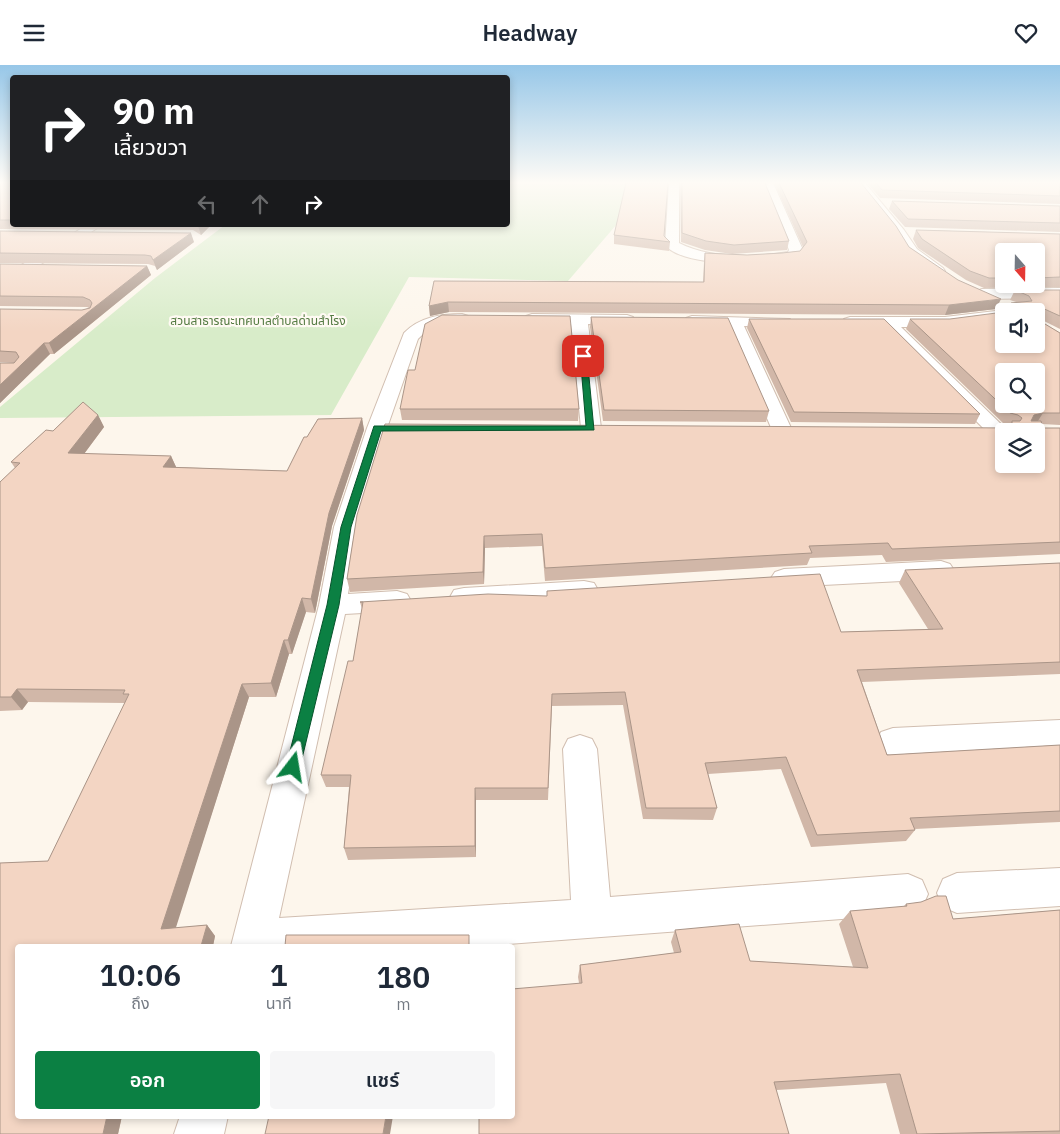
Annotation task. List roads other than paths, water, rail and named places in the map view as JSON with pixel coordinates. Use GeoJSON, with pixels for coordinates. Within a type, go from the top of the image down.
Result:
{"type":"FeatureCollection","features":[{"type":"Feature","properties":{"kind":"street"},"geometry":{"type":"LineString","coordinates":[[672,233],[672,245],[681,251],[700,257],[776,259],[792,255],[796,250],[789,233]]}},
{"type":"Feature","properties":{"kind":"street"},"geometry":{"type":"LineString","coordinates":[[900,233],[920,234]]}},
{"type":"Feature","properties":{"kind":"street"},"geometry":{"type":"LineString","coordinates":[[900,233],[912,252],[952,280]]}},
{"type":"Feature","properties":{"kind":"street"},"geometry":{"type":"LineString","coordinates":[[59,234],[107,235]]}},
{"type":"Feature","properties":{"kind":"street"},"geometry":{"type":"LineString","coordinates":[[0,284],[79,234]]}},
{"type":"Feature","properties":{"kind":"street"},"geometry":{"type":"LineString","coordinates":[[0,269],[54,269]]}},
{"type":"Feature","properties":{"kind":"street"},"geometry":{"type":"LineString","coordinates":[[967,288],[1001,303]]}},
{"type":"Feature","properties":{"kind":"street"},"geometry":{"type":"LineString","coordinates":[[982,294],[1060,293]]}},
{"type":"Feature","properties":{"kind":"street"},"geometry":{"type":"LineString","coordinates":[[830,322],[945,322],[995,316]]}},
{"type":"Feature","properties":{"kind":"street"},"geometry":{"type":"LineString","coordinates":[[479,319],[433,320],[419,326],[410,337],[387,428],[346,527],[333,605],[253,943],[908,894]]}},
{"type":"Feature","properties":{"kind":"street"},"geometry":{"type":"LineString","coordinates":[[519,319],[647,321]]}},
{"type":"Feature","properties":{"kind":"street"},"geometry":{"type":"LineString","coordinates":[[579,320],[591,428]]}},
{"type":"Feature","properties":{"kind":"street"},"geometry":{"type":"LineString","coordinates":[[676,321],[801,322]]}},
{"type":"Feature","properties":{"kind":"street"},"geometry":{"type":"LineString","coordinates":[[887,321],[995,426]]}},
{"type":"Feature","properties":{"kind":"street"},"geometry":{"type":"LineString","coordinates":[[734,322],[782,430]]}},
{"type":"Feature","properties":{"kind":"street"},"geometry":{"type":"LineString","coordinates":[[968,432],[995,432]]}},
{"type":"Feature","properties":{"kind":"street"},"geometry":{"type":"LineString","coordinates":[[759,579],[964,569]]}},
{"type":"Feature","properties":{"kind":"street"},"geometry":{"type":"LineString","coordinates":[[333,605],[610,588]]}},
{"type":"Feature","properties":{"kind":"street"},"geometry":{"type":"LineString","coordinates":[[893,742],[1060,734]]}},
{"type":"Feature","properties":{"kind":"street"},"geometry":{"type":"LineString","coordinates":[[580,749],[592,919]]}},
{"type":"Feature","properties":{"kind":"street"},"geometry":{"type":"LineString","coordinates":[[956,893],[1060,887]]}},
{"type":"Feature","properties":{"kind":"street"},"geometry":{"type":"LineString","coordinates":[[199,1134],[203,1119]]}},
{"type":"Feature","properties":{"kind":"park label","name":"สวนสาธารณะเทศบาลตำบลด่านสำโรง"},"geometry":{"type":"Point","coordinates":[258,321]}}]}
